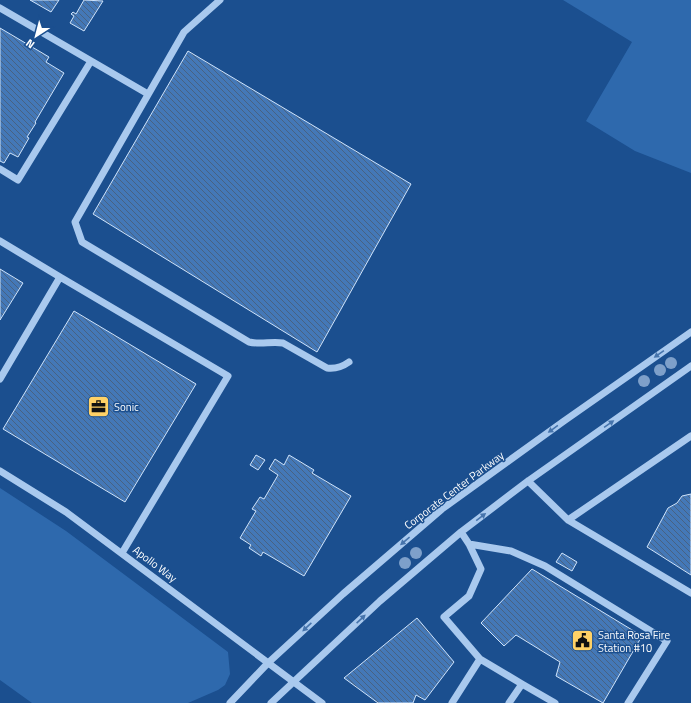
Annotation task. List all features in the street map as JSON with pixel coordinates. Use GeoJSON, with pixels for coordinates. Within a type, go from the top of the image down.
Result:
{"type":"FeatureCollection","features":[{"type":"Feature","properties":{"kind":"street"},"geometry":{"type":"LineString","coordinates":[[220,0],[184,32],[75,222],[82,242],[249,342],[262,344],[283,342],[326,368],[339,368],[349,362]]}},
{"type":"Feature","properties":{"kind":"street"},"geometry":{"type":"LineString","coordinates":[[0,8],[148,94]]}},
{"type":"Feature","properties":{"kind":"street"},"geometry":{"type":"LineString","coordinates":[[0,169],[18,180],[90,61]]}},
{"type":"Feature","properties":{"kind":"street"},"geometry":{"type":"LineString","coordinates":[[0,241],[228,376],[122,553]]}},
{"type":"Feature","properties":{"kind":"street"},"geometry":{"type":"LineString","coordinates":[[0,379],[60,277]]}},
{"type":"Feature","properties":{"kind":"street","name":"Corporate Center Parkway"},"geometry":{"type":"LineString","coordinates":[[230,703],[268,663],[343,594],[442,509],[691,332]]}},
{"type":"Feature","properties":{"kind":"street"},"geometry":{"type":"LineString","coordinates":[[271,703],[380,601],[461,532],[528,481],[691,366]]}},
{"type":"Feature","properties":{"kind":"street"},"geometry":{"type":"LineString","coordinates":[[568,520],[691,436]]}},
{"type":"Feature","properties":{"kind":"street","name":"Apollo Way"},"geometry":{"type":"LineString","coordinates":[[0,471],[66,512],[322,703]]}},
{"type":"Feature","properties":{"kind":"street"},"geometry":{"type":"LineString","coordinates":[[528,481],[568,520],[691,593]]}},
{"type":"Feature","properties":{"kind":"street"},"geometry":{"type":"LineString","coordinates":[[461,532],[469,544],[481,569],[469,596],[444,616],[480,659],[555,703]]}},
{"type":"Feature","properties":{"kind":"street"},"geometry":{"type":"LineString","coordinates":[[469,544],[511,551],[545,566],[667,641],[628,703]]}},
{"type":"Feature","properties":{"kind":"street"},"geometry":{"type":"LineString","coordinates":[[452,703],[480,659]]}},
{"type":"Feature","properties":{"kind":"street"},"geometry":{"type":"LineString","coordinates":[[509,703],[522,684]]}},
{"type":"Feature","properties":{"kind":"shaded area"},"geometry":{"type":"Polygon","coordinates":[[[563,0],[691,0],[691,173],[635,151],[586,121],[632,42],[563,0]]]}},
{"type":"Feature","properties":{"kind":"shaded area"},"geometry":{"type":"Polygon","coordinates":[[[0,488],[66,531],[228,652],[230,674],[225,685],[218,690],[188,703],[32,703],[0,680],[0,488]]]}},
{"type":"Feature","properties":{"kind":"building"},"geometry":{"type":"Polygon","coordinates":[[[30,0],[59,0],[51,12],[30,0]]]}},
{"type":"Feature","properties":{"kind":"building"},"geometry":{"type":"Polygon","coordinates":[[[84,0],[103,1],[84,31],[70,23],[74,16],[71,14],[73,12],[76,14],[84,0]]]}},
{"type":"Feature","properties":{"kind":"building"},"geometry":{"type":"Polygon","coordinates":[[[0,28],[49,57],[46,62],[64,73],[35,122],[36,123],[27,137],[29,138],[18,157],[10,153],[4,163],[0,161],[0,28]]]}},
{"type":"Feature","properties":{"kind":"building"},"geometry":{"type":"Polygon","coordinates":[[[188,51],[411,184],[317,352],[93,214],[188,51]]]}},
{"type":"Feature","properties":{"kind":"building"},"geometry":{"type":"Polygon","coordinates":[[[0,269],[23,283],[0,320],[0,269]]]}},
{"type":"Feature","properties":{"kind":"building","name":"Sonic"},"geometry":{"type":"Polygon","coordinates":[[[74,311],[196,384],[125,502],[3,429],[74,311]]]}},
{"type":"Feature","properties":{"kind":"building"},"geometry":{"type":"Polygon","coordinates":[[[256,455],[265,460],[258,470],[250,465],[256,455]]]}},
{"type":"Feature","properties":{"kind":"building"},"geometry":{"type":"Polygon","coordinates":[[[289,455],[314,470],[312,473],[351,496],[304,576],[263,552],[261,556],[249,548],[251,545],[240,538],[256,511],[252,509],[260,497],[264,499],[278,475],[269,469],[275,459],[284,465],[289,455]]]}},
{"type":"Feature","properties":{"kind":"building"},"geometry":{"type":"Polygon","coordinates":[[[691,494],[691,575],[647,547],[668,508],[677,503],[682,496],[691,494]]]}},
{"type":"Feature","properties":{"kind":"building"},"geometry":{"type":"Polygon","coordinates":[[[562,553],[577,562],[572,571],[556,562],[562,553]]]}},
{"type":"Feature","properties":{"kind":"building","name":"Santa Rosa Fire Station #10"},"geometry":{"type":"Polygon","coordinates":[[[532,569],[642,636],[603,703],[556,676],[560,662],[516,635],[504,646],[481,623],[532,569]]]}},
{"type":"Feature","properties":{"kind":"building"},"geometry":{"type":"Polygon","coordinates":[[[417,618],[454,662],[425,700],[416,695],[413,703],[378,703],[344,678],[417,618]]]}},
{"type":"Feature","properties":{"kind":"place","name":"Sonic"},"geometry":{"type":"Point","coordinates":[99,407]}},
{"type":"Feature","properties":{"kind":"place","name":"Santa Rosa Fire Station #10"},"geometry":{"type":"Point","coordinates":[582,641]}}]}
